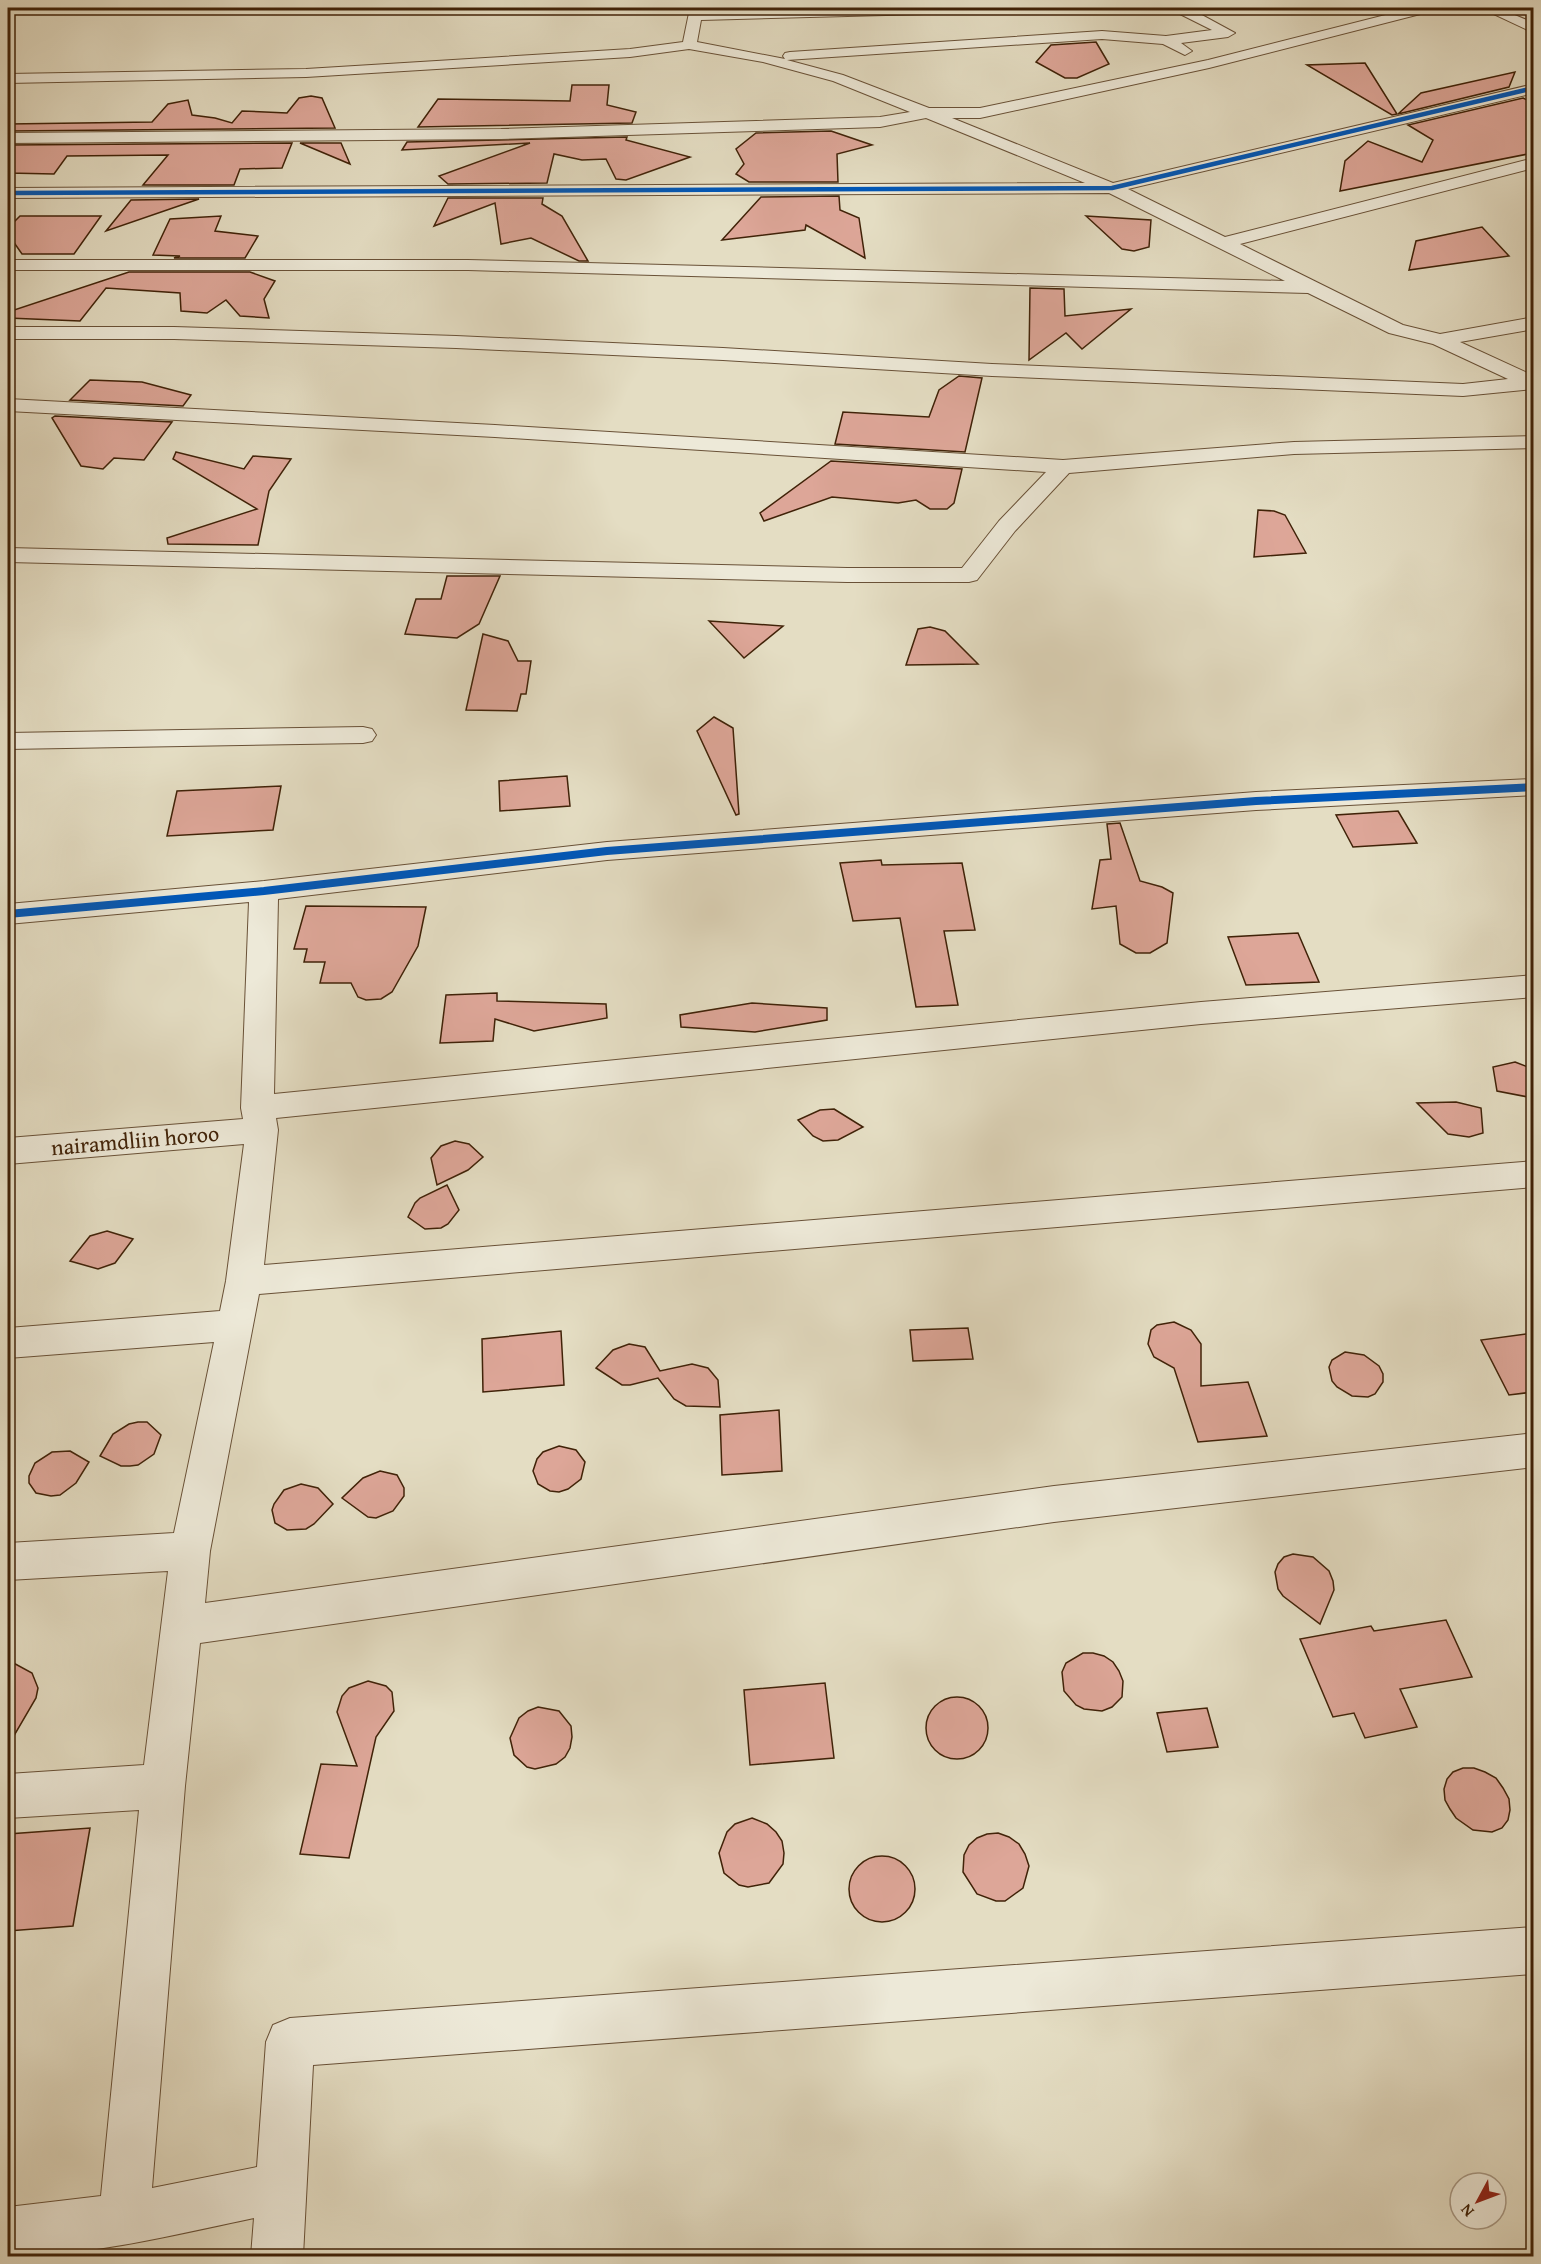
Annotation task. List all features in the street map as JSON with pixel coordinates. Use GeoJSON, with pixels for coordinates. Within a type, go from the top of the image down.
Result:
{"type":"FeatureCollection","features":[{"type":"Feature","properties":{"kind":"street"},"geometry":{"type":"LineString","coordinates":[[689,45],[696,12],[1000,8]]}},
{"type":"Feature","properties":{"kind":"street"},"geometry":{"type":"LineString","coordinates":[[764,58],[1102,35],[1166,40],[1228,33],[1179,8]]}},
{"type":"Feature","properties":{"kind":"street"},"geometry":{"type":"LineString","coordinates":[[8,138],[513,134],[879,122],[927,113],[980,113],[1209,64],[1427,8]]}},
{"type":"Feature","properties":{"kind":"street"},"geometry":{"type":"LineString","coordinates":[[1488,8],[1533,29]]}},
{"type":"Feature","properties":{"kind":"street"},"geometry":{"type":"LineString","coordinates":[[1166,40],[1209,64]]}},
{"type":"Feature","properties":{"kind":"street"},"geometry":{"type":"LineString","coordinates":[[8,79],[306,73],[630,53],[689,45],[764,58],[838,78],[1112,188],[1396,329],[1440,340],[1533,383]]}},
{"type":"Feature","properties":{"kind":"street"},"geometry":{"type":"LineString","coordinates":[[8,194],[1112,188],[1533,88]]}},
{"type":"Feature","properties":{"kind":"street"},"geometry":{"type":"LineString","coordinates":[[1224,243],[1533,163]]}},
{"type":"Feature","properties":{"kind":"street"},"geometry":{"type":"LineString","coordinates":[[8,265],[468,265],[1308,287]]}},
{"type":"Feature","properties":{"kind":"street"},"geometry":{"type":"LineString","coordinates":[[1440,340],[1533,323]]}},
{"type":"Feature","properties":{"kind":"street"},"geometry":{"type":"LineString","coordinates":[[8,333],[174,333],[468,342],[1004,370],[1462,390],[1533,383]]}},
{"type":"Feature","properties":{"kind":"street"},"geometry":{"type":"LineString","coordinates":[[8,405],[495,431],[1064,467],[1293,448],[1533,442]]}},
{"type":"Feature","properties":{"kind":"street"},"geometry":{"type":"LineString","coordinates":[[8,555],[847,575],[969,574],[1007,526],[1064,467]]}},
{"type":"Feature","properties":{"kind":"street"},"geometry":{"type":"LineString","coordinates":[[8,741],[363,735]]}},
{"type":"Feature","properties":{"kind":"street"},"geometry":{"type":"LineString","coordinates":[[8,914],[264,891],[607,851],[1256,801],[1533,787]]}},
{"type":"Feature","properties":{"kind":"street"},"geometry":{"type":"LineString","coordinates":[[124,2218],[163,1786],[190,1551],[244,1281],[259,1119],[264,891]]}},
{"type":"Feature","properties":{"kind":"street","name":"nairamdliin horoo"},"geometry":{"type":"LineString","coordinates":[[8,1151],[259,1119],[1189,1014],[1533,986]]}},
{"type":"Feature","properties":{"kind":"street"},"geometry":{"type":"LineString","coordinates":[[244,1281],[1533,1174]]}},
{"type":"Feature","properties":{"kind":"street"},"geometry":{"type":"LineString","coordinates":[[8,1343],[237,1325]]}},
{"type":"Feature","properties":{"kind":"street"},"geometry":{"type":"LineString","coordinates":[[182,1626],[1054,1504],[1533,1450]]}},
{"type":"Feature","properties":{"kind":"street"},"geometry":{"type":"LineString","coordinates":[[8,1561],[190,1551]]}},
{"type":"Feature","properties":{"kind":"street"},"geometry":{"type":"LineString","coordinates":[[8,1796],[163,1786]]}},
{"type":"Feature","properties":{"kind":"street"},"geometry":{"type":"LineString","coordinates":[[277,2256],[290,2042],[1533,1950]]}},
{"type":"Feature","properties":{"kind":"street"},"geometry":{"type":"LineString","coordinates":[[8,2233],[124,2218],[282,2187]]}},
{"type":"Feature","properties":{"kind":"building"},"geometry":{"type":"Polygon","coordinates":[[[1096,42],[1109,64],[1077,78],[1065,78],[1036,62],[1051,45],[1096,42]]]}},
{"type":"Feature","properties":{"kind":"building"},"geometry":{"type":"Polygon","coordinates":[[[1365,63],[1397,114],[1392,115],[1307,65],[1365,63]]]}},
{"type":"Feature","properties":{"kind":"building"},"geometry":{"type":"Polygon","coordinates":[[[1515,72],[1509,87],[1398,114],[1421,93],[1515,72]]]}},
{"type":"Feature","properties":{"kind":"building"},"geometry":{"type":"Polygon","coordinates":[[[572,85],[609,85],[607,105],[636,112],[632,123],[418,127],[438,99],[570,101],[572,85]]]}},
{"type":"Feature","properties":{"kind":"building"},"geometry":{"type":"Polygon","coordinates":[[[311,96],[322,98],[335,128],[8,131],[8,124],[152,122],[168,104],[188,100],[192,115],[232,123],[242,111],[287,113],[299,98],[311,96]]]}},
{"type":"Feature","properties":{"kind":"building"},"geometry":{"type":"Polygon","coordinates":[[[1523,98],[1533,103],[1533,153],[1340,191],[1345,161],[1368,141],[1422,162],[1433,140],[1408,125],[1523,98]]]}},
{"type":"Feature","properties":{"kind":"building"},"geometry":{"type":"Polygon","coordinates":[[[831,131],[872,145],[837,154],[838,182],[749,182],[736,174],[744,164],[736,149],[756,133],[831,131]]]}},
{"type":"Feature","properties":{"kind":"building"},"geometry":{"type":"Polygon","coordinates":[[[627,137],[626,140],[690,157],[626,180],[616,179],[606,159],[582,160],[554,154],[547,183],[448,184],[439,176],[530,143],[402,150],[407,142],[627,137]]]}},
{"type":"Feature","properties":{"kind":"building"},"geometry":{"type":"Polygon","coordinates":[[[292,143],[282,168],[240,169],[234,185],[143,185],[168,155],[67,156],[54,174],[8,173],[8,145],[292,143]]]}},
{"type":"Feature","properties":{"kind":"building"},"geometry":{"type":"Polygon","coordinates":[[[300,143],[341,143],[350,164],[300,143]]]}},
{"type":"Feature","properties":{"kind":"building"},"geometry":{"type":"Polygon","coordinates":[[[839,196],[840,210],[859,218],[865,258],[806,225],[805,230],[722,240],[761,197],[839,196]]]}},
{"type":"Feature","properties":{"kind":"building"},"geometry":{"type":"Polygon","coordinates":[[[448,198],[543,198],[542,204],[562,216],[588,261],[579,261],[531,238],[501,244],[495,203],[434,226],[448,198]]]}},
{"type":"Feature","properties":{"kind":"building"},"geometry":{"type":"Polygon","coordinates":[[[199,199],[106,231],[131,200],[199,199]]]}},
{"type":"Feature","properties":{"kind":"building"},"geometry":{"type":"Polygon","coordinates":[[[20,216],[101,216],[74,254],[22,254],[8,234],[8,228],[20,216]]]}},
{"type":"Feature","properties":{"kind":"building"},"geometry":{"type":"Polygon","coordinates":[[[221,216],[215,231],[258,236],[245,258],[174,258],[180,256],[153,255],[170,219],[221,216]]]}},
{"type":"Feature","properties":{"kind":"building"},"geometry":{"type":"Polygon","coordinates":[[[1086,216],[1151,220],[1149,247],[1134,251],[1122,249],[1086,216]]]}},
{"type":"Feature","properties":{"kind":"building"},"geometry":{"type":"Polygon","coordinates":[[[1482,227],[1509,256],[1409,270],[1416,241],[1482,227]]]}},
{"type":"Feature","properties":{"kind":"building"},"geometry":{"type":"Polygon","coordinates":[[[129,272],[250,272],[275,281],[264,299],[269,318],[240,316],[226,300],[207,313],[181,311],[180,293],[106,288],[80,321],[8,318],[8,312],[129,272]]]}},
{"type":"Feature","properties":{"kind":"building"},"geometry":{"type":"Polygon","coordinates":[[[1030,288],[1064,289],[1065,316],[1131,309],[1082,349],[1066,333],[1029,360],[1030,288]]]}},
{"type":"Feature","properties":{"kind":"building"},"geometry":{"type":"Polygon","coordinates":[[[959,376],[982,378],[965,452],[835,444],[843,412],[929,417],[939,390],[959,376]]]}},
{"type":"Feature","properties":{"kind":"building"},"geometry":{"type":"Polygon","coordinates":[[[90,380],[142,382],[191,395],[183,406],[70,400],[90,380]]]}},
{"type":"Feature","properties":{"kind":"building"},"geometry":{"type":"Polygon","coordinates":[[[55,416],[172,422],[144,460],[114,458],[103,469],[81,466],[52,418],[55,416]]]}},
{"type":"Feature","properties":{"kind":"building"},"geometry":{"type":"Polygon","coordinates":[[[176,452],[244,469],[253,456],[291,459],[269,491],[258,545],[168,544],[167,538],[257,509],[173,459],[176,452]]]}},
{"type":"Feature","properties":{"kind":"building"},"geometry":{"type":"Polygon","coordinates":[[[831,461],[962,469],[954,503],[947,509],[930,509],[916,500],[898,503],[832,497],[764,521],[760,513],[831,461]]]}},
{"type":"Feature","properties":{"kind":"building"},"geometry":{"type":"Polygon","coordinates":[[[1258,510],[1274,511],[1285,515],[1306,553],[1254,557],[1258,510]]]}},
{"type":"Feature","properties":{"kind":"building"},"geometry":{"type":"Polygon","coordinates":[[[447,576],[500,576],[479,624],[457,638],[405,634],[416,599],[441,599],[447,576]]]}},
{"type":"Feature","properties":{"kind":"building"},"geometry":{"type":"Polygon","coordinates":[[[709,621],[783,626],[744,658],[709,621]]]}},
{"type":"Feature","properties":{"kind":"building"},"geometry":{"type":"Polygon","coordinates":[[[930,627],[945,631],[978,664],[906,665],[918,629],[930,627]]]}},
{"type":"Feature","properties":{"kind":"building"},"geometry":{"type":"Polygon","coordinates":[[[483,634],[508,641],[518,661],[531,661],[526,694],[521,694],[517,711],[466,710],[483,634]]]}},
{"type":"Feature","properties":{"kind":"building"},"geometry":{"type":"Polygon","coordinates":[[[714,717],[733,728],[739,814],[736,815],[697,731],[714,717]]]}},
{"type":"Feature","properties":{"kind":"building"},"geometry":{"type":"Polygon","coordinates":[[[567,776],[570,806],[500,811],[499,781],[567,776]]]}},
{"type":"Feature","properties":{"kind":"building"},"geometry":{"type":"Polygon","coordinates":[[[281,786],[273,830],[167,836],[177,791],[281,786]]]}},
{"type":"Feature","properties":{"kind":"building"},"geometry":{"type":"Polygon","coordinates":[[[1398,811],[1417,843],[1353,847],[1336,815],[1398,811]]]}},
{"type":"Feature","properties":{"kind":"building"},"geometry":{"type":"Polygon","coordinates":[[[1120,823],[1140,881],[1162,887],[1173,893],[1167,943],[1150,953],[1136,953],[1120,944],[1116,906],[1092,909],[1100,860],[1111,859],[1107,824],[1120,823]]]}},
{"type":"Feature","properties":{"kind":"building"},"geometry":{"type":"Polygon","coordinates":[[[881,860],[882,865],[962,863],[975,930],[944,931],[958,1005],[916,1007],[900,918],[853,921],[840,863],[881,860]]]}},
{"type":"Feature","properties":{"kind":"building"},"geometry":{"type":"Polygon","coordinates":[[[306,906],[426,907],[418,946],[392,992],[381,999],[366,1000],[358,997],[351,983],[320,983],[325,962],[304,962],[307,949],[294,949],[306,906]]]}},
{"type":"Feature","properties":{"kind":"building"},"geometry":{"type":"Polygon","coordinates":[[[1298,933],[1319,982],[1246,985],[1228,937],[1298,933]]]}},
{"type":"Feature","properties":{"kind":"building"},"geometry":{"type":"Polygon","coordinates":[[[497,993],[497,1001],[606,1004],[607,1018],[534,1031],[495,1019],[493,1041],[440,1043],[446,995],[497,993]]]}},
{"type":"Feature","properties":{"kind":"building"},"geometry":{"type":"Polygon","coordinates":[[[752,1003],[827,1008],[827,1020],[755,1032],[681,1027],[680,1015],[752,1003]]]}},
{"type":"Feature","properties":{"kind":"building"},"geometry":{"type":"Polygon","coordinates":[[[1515,1062],[1533,1069],[1533,1098],[1497,1091],[1493,1067],[1515,1062]]]}},
{"type":"Feature","properties":{"kind":"building"},"geometry":{"type":"Polygon","coordinates":[[[1456,1102],[1481,1108],[1483,1133],[1469,1137],[1448,1134],[1417,1103],[1456,1102]]]}},
{"type":"Feature","properties":{"kind":"building"},"geometry":{"type":"Polygon","coordinates":[[[834,1109],[863,1127],[838,1140],[823,1141],[813,1136],[798,1120],[820,1110],[834,1109]]]}},
{"type":"Feature","properties":{"kind":"building"},"geometry":{"type":"Polygon","coordinates":[[[455,1141],[469,1144],[483,1157],[468,1170],[437,1185],[431,1158],[441,1146],[455,1141]]]}},
{"type":"Feature","properties":{"kind":"building"},"geometry":{"type":"Polygon","coordinates":[[[447,1185],[459,1210],[448,1224],[441,1228],[425,1229],[408,1217],[420,1198],[447,1185]]]}},
{"type":"Feature","properties":{"kind":"building"},"geometry":{"type":"Polygon","coordinates":[[[107,1231],[133,1239],[115,1263],[98,1269],[70,1261],[90,1236],[107,1231]]]}},
{"type":"Feature","properties":{"kind":"building"},"geometry":{"type":"Polygon","coordinates":[[[1174,1322],[1191,1330],[1201,1344],[1201,1386],[1248,1382],[1267,1436],[1198,1442],[1174,1368],[1154,1357],[1148,1344],[1151,1330],[1157,1325],[1174,1322]]]}},
{"type":"Feature","properties":{"kind":"building"},"geometry":{"type":"Polygon","coordinates":[[[968,1328],[973,1359],[913,1361],[910,1330],[968,1328]]]}},
{"type":"Feature","properties":{"kind":"building"},"geometry":{"type":"Polygon","coordinates":[[[561,1331],[564,1385],[483,1392],[482,1339],[561,1331]]]}},
{"type":"Feature","properties":{"kind":"building"},"geometry":{"type":"Polygon","coordinates":[[[1533,1333],[1533,1392],[1509,1395],[1481,1340],[1533,1333]]]}},
{"type":"Feature","properties":{"kind":"building"},"geometry":{"type":"Polygon","coordinates":[[[629,1344],[645,1347],[660,1371],[692,1364],[708,1368],[718,1380],[720,1407],[686,1406],[674,1399],[658,1378],[622,1385],[596,1368],[613,1350],[629,1344]]]}},
{"type":"Feature","properties":{"kind":"building"},"geometry":{"type":"Polygon","coordinates":[[[1345,1352],[1364,1355],[1379,1366],[1383,1374],[1383,1382],[1375,1394],[1368,1397],[1352,1396],[1332,1381],[1329,1367],[1332,1360],[1345,1352]]]}},
{"type":"Feature","properties":{"kind":"building"},"geometry":{"type":"Polygon","coordinates":[[[779,1410],[782,1471],[722,1475],[720,1415],[779,1410]]]}},
{"type":"Feature","properties":{"kind":"building"},"geometry":{"type":"Polygon","coordinates":[[[147,1422],[161,1435],[154,1454],[138,1465],[130,1466],[121,1466],[100,1456],[113,1434],[129,1424],[147,1422]]]}},
{"type":"Feature","properties":{"kind":"building"},"geometry":{"type":"Polygon","coordinates":[[[559,1446],[576,1450],[585,1462],[581,1479],[568,1489],[559,1492],[550,1491],[538,1484],[533,1471],[537,1459],[543,1452],[559,1446]]]}},
{"type":"Feature","properties":{"kind":"building"},"geometry":{"type":"Polygon","coordinates":[[[70,1451],[89,1462],[76,1483],[60,1495],[36,1493],[29,1483],[29,1476],[35,1463],[52,1452],[70,1451]]]}},
{"type":"Feature","properties":{"kind":"building"},"geometry":{"type":"Polygon","coordinates":[[[380,1471],[397,1475],[404,1488],[404,1496],[393,1511],[376,1518],[368,1517],[342,1498],[363,1478],[380,1471]]]}},
{"type":"Feature","properties":{"kind":"building"},"geometry":{"type":"Polygon","coordinates":[[[301,1484],[318,1488],[333,1504],[306,1529],[287,1530],[275,1523],[272,1510],[284,1490],[301,1484]]]}},
{"type":"Feature","properties":{"kind":"building"},"geometry":{"type":"Polygon","coordinates":[[[1293,1554],[1313,1557],[1329,1571],[1333,1581],[1334,1590],[1320,1624],[1283,1596],[1278,1589],[1275,1572],[1278,1564],[1284,1557],[1293,1554]]]}},
{"type":"Feature","properties":{"kind":"building"},"geometry":{"type":"Polygon","coordinates":[[[1446,1620],[1472,1677],[1400,1689],[1417,1727],[1365,1738],[1354,1713],[1333,1717],[1300,1639],[1371,1626],[1374,1631],[1446,1620]]]}},
{"type":"Feature","properties":{"kind":"building"},"geometry":{"type":"Polygon","coordinates":[[[1083,1653],[1104,1656],[1113,1662],[1119,1671],[1123,1681],[1122,1697],[1112,1707],[1102,1711],[1084,1709],[1076,1705],[1064,1691],[1062,1672],[1066,1663],[1083,1653]]]}},
{"type":"Feature","properties":{"kind":"building"},"geometry":{"type":"Polygon","coordinates":[[[8,1660],[32,1673],[38,1688],[36,1698],[8,1746],[8,1660]]]}},
{"type":"Feature","properties":{"kind":"building"},"geometry":{"type":"Polygon","coordinates":[[[368,1681],[386,1686],[392,1692],[394,1711],[376,1737],[349,1858],[300,1854],[321,1764],[357,1766],[337,1712],[342,1696],[349,1688],[368,1681]]]}},
{"type":"Feature","properties":{"kind":"building"},"geometry":{"type":"Polygon","coordinates":[[[825,1683],[834,1758],[750,1765],[744,1690],[825,1683]]]}},
{"type":"Feature","properties":{"kind":"building"},"geometry":{"type":"Polygon","coordinates":[[[957,1697],[979,1706],[988,1728],[979,1750],[957,1759],[935,1750],[926,1728],[935,1706],[957,1697]]]}},
{"type":"Feature","properties":{"kind":"building"},"geometry":{"type":"Polygon","coordinates":[[[538,1707],[559,1711],[571,1726],[572,1737],[565,1757],[556,1764],[535,1769],[527,1767],[514,1755],[510,1738],[519,1718],[538,1707]]]}},
{"type":"Feature","properties":{"kind":"building"},"geometry":{"type":"Polygon","coordinates":[[[1207,1708],[1218,1747],[1167,1752],[1157,1713],[1207,1708]]]}},
{"type":"Feature","properties":{"kind":"building"},"geometry":{"type":"Polygon","coordinates":[[[1463,1768],[1474,1768],[1485,1772],[1496,1778],[1503,1788],[1509,1799],[1510,1810],[1508,1820],[1502,1828],[1492,1832],[1473,1830],[1456,1818],[1450,1809],[1445,1800],[1444,1789],[1447,1779],[1453,1772],[1463,1768]]]}},
{"type":"Feature","properties":{"kind":"building"},"geometry":{"type":"Polygon","coordinates":[[[752,1818],[767,1824],[776,1832],[782,1841],[784,1853],[783,1864],[769,1883],[748,1887],[739,1885],[724,1873],[719,1853],[727,1832],[735,1824],[752,1818]]]}},
{"type":"Feature","properties":{"kind":"building"},"geometry":{"type":"Polygon","coordinates":[[[90,1828],[73,1926],[8,1931],[8,1834],[90,1828]]]}},
{"type":"Feature","properties":{"kind":"building"},"geometry":{"type":"Polygon","coordinates":[[[998,1833],[1019,1844],[1029,1866],[1023,1888],[1005,1901],[996,1901],[977,1894],[963,1872],[964,1855],[969,1845],[977,1838],[998,1833]]]}},
{"type":"Feature","properties":{"kind":"building"},"geometry":{"type":"Polygon","coordinates":[[[875,1856],[889,1856],[901,1861],[910,1870],[915,1889],[913,1902],[906,1913],[889,1922],[875,1922],[863,1917],[854,1908],[849,1896],[849,1882],[854,1870],[863,1861],[875,1856]]]}},
{"type":"Feature","properties":{"kind":"cycle path"},"geometry":{"type":"LineString","coordinates":[[8,193],[1112,188],[1534,88]]}},
{"type":"Feature","properties":{"kind":"cycle path"},"geometry":{"type":"LineString","coordinates":[[8,914],[264,891],[607,851],[1256,801],[1534,787]]}}]}
